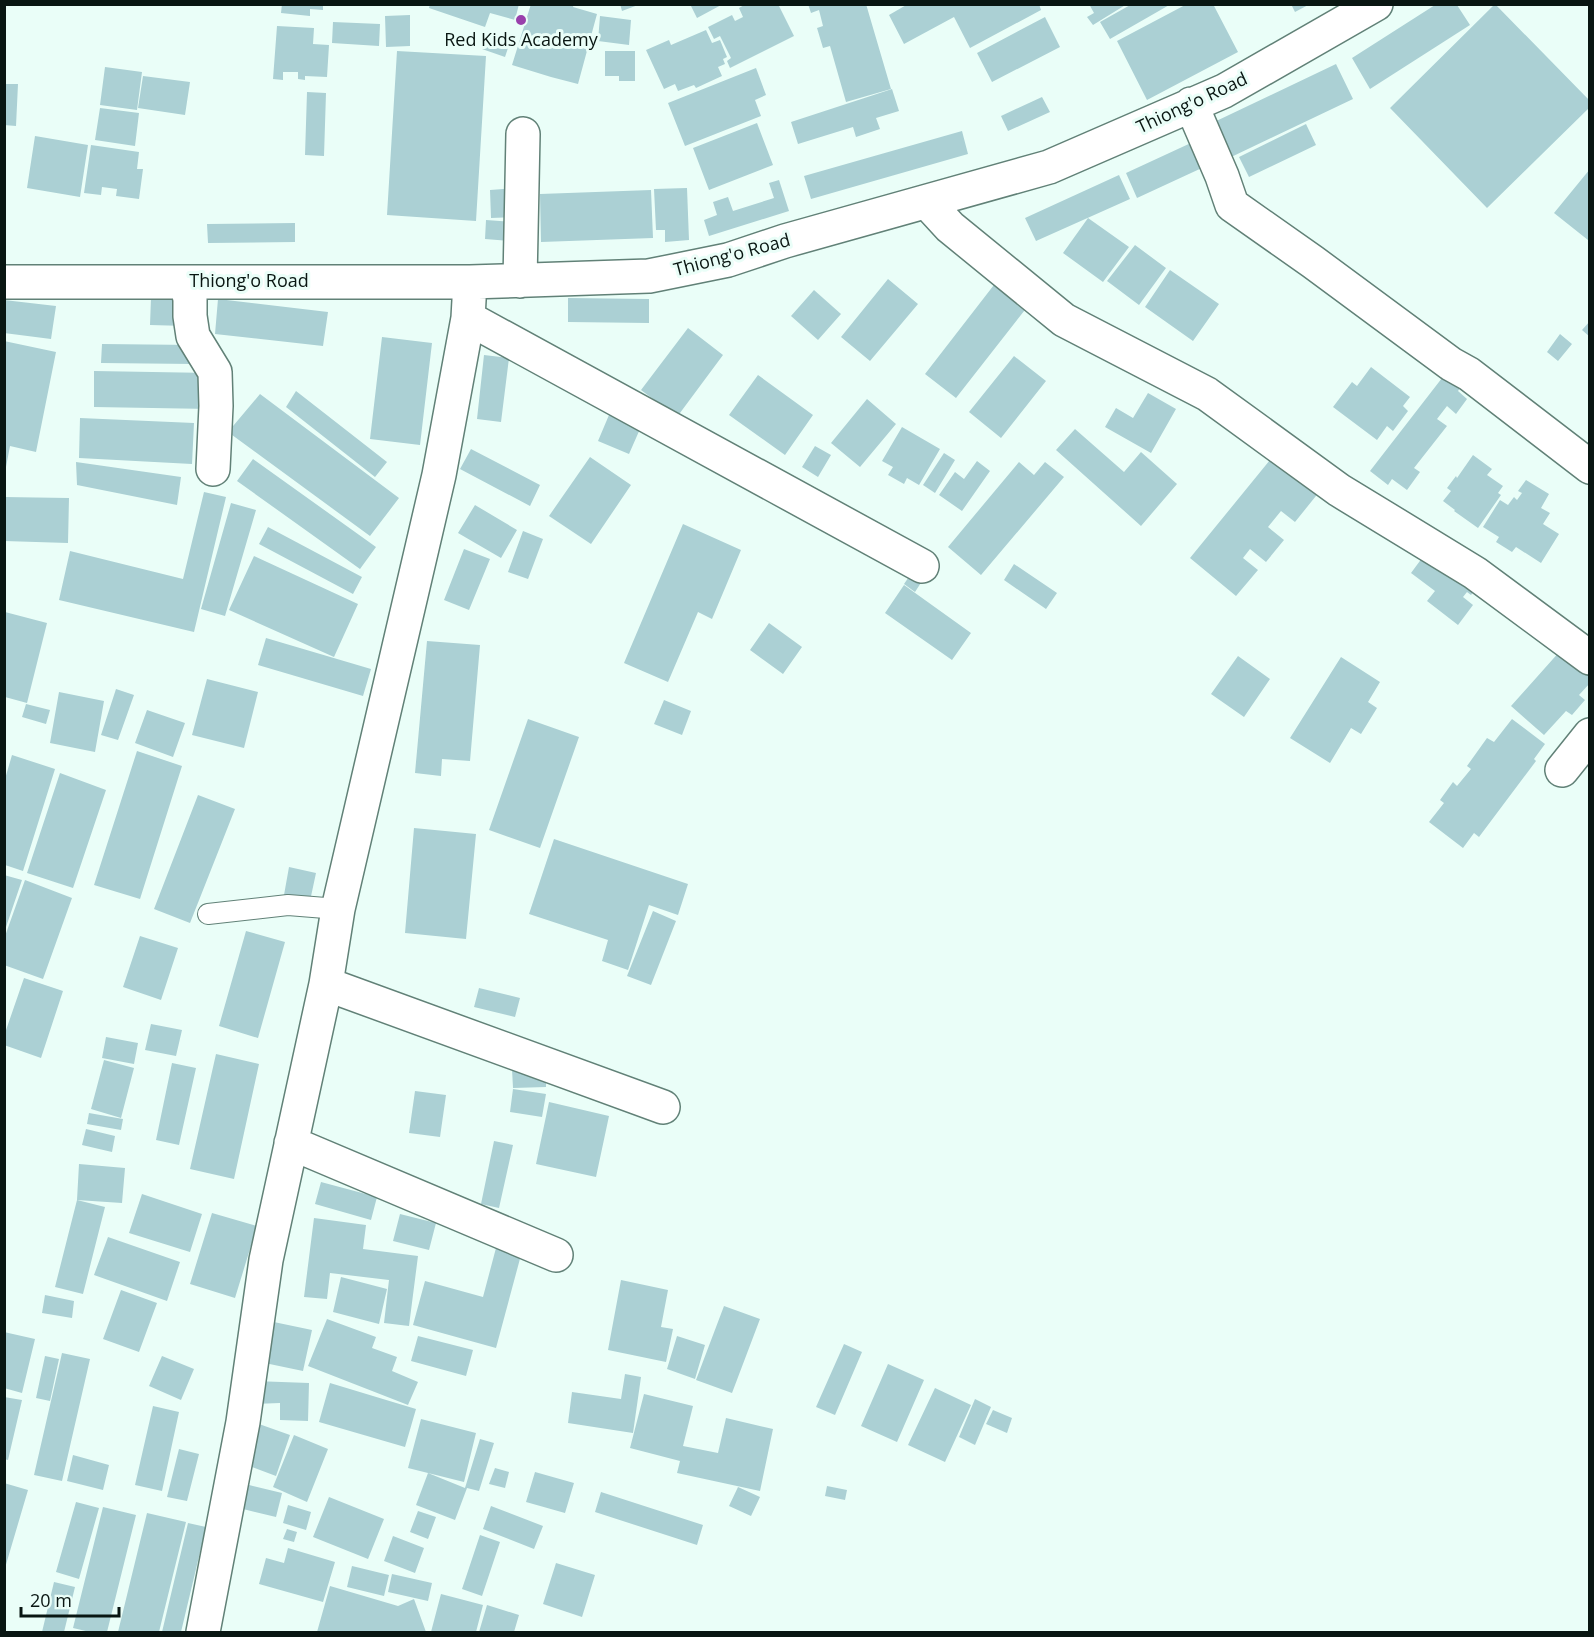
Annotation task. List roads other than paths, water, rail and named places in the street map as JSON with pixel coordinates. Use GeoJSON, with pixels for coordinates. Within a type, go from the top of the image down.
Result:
{"type":"FeatureCollection","features":[{"type":"Feature","properties":{"kind":"street","name":"Thiong'o Road"},"geometry":{"type":"LineString","coordinates":[[4,282],[520,281],[649,276],[728,260],[785,241],[1049,167],[1224,91],[1376,4]]}},
{"type":"Feature","properties":{"kind":"street"},"geometry":{"type":"LineString","coordinates":[[1191,104],[1232,205],[1451,364],[1469,374],[1590,467]]}},
{"type":"Feature","properties":{"kind":"street"},"geometry":{"type":"LineString","coordinates":[[520,281],[523,134]]}},
{"type":"Feature","properties":{"kind":"street"},"geometry":{"type":"LineString","coordinates":[[927,202],[950,227],[1064,320],[1207,394],[1339,490],[1475,573],[1590,658]]}},
{"type":"Feature","properties":{"kind":"street"},"geometry":{"type":"LineString","coordinates":[[186,282],[193,336],[215,372],[213,469]]}},
{"type":"Feature","properties":{"kind":"street"},"geometry":{"type":"LineString","coordinates":[[203,1632],[243,1422],[266,1260],[326,984],[338,909],[439,475],[468,318],[470,282]]}},
{"type":"Feature","properties":{"kind":"street"},"geometry":{"type":"LineString","coordinates":[[468,318],[921,566]]}},
{"type":"Feature","properties":{"kind":"street"},"geometry":{"type":"LineString","coordinates":[[1562,770],[1590,735]]}},
{"type":"Feature","properties":{"kind":"street"},"geometry":{"type":"LineString","coordinates":[[326,984],[663,1107]]}},
{"type":"Feature","properties":{"kind":"street"},"geometry":{"type":"LineString","coordinates":[[291,1143],[556,1255]]}},
{"type":"Feature","properties":{"kind":"lane"},"geometry":{"type":"LineString","coordinates":[[208,914],[288,905],[338,909]]}},
{"type":"Feature","properties":{"kind":"place","name":"Red Kids Academy"},"geometry":{"type":"Point","coordinates":[521,20]}}]}
